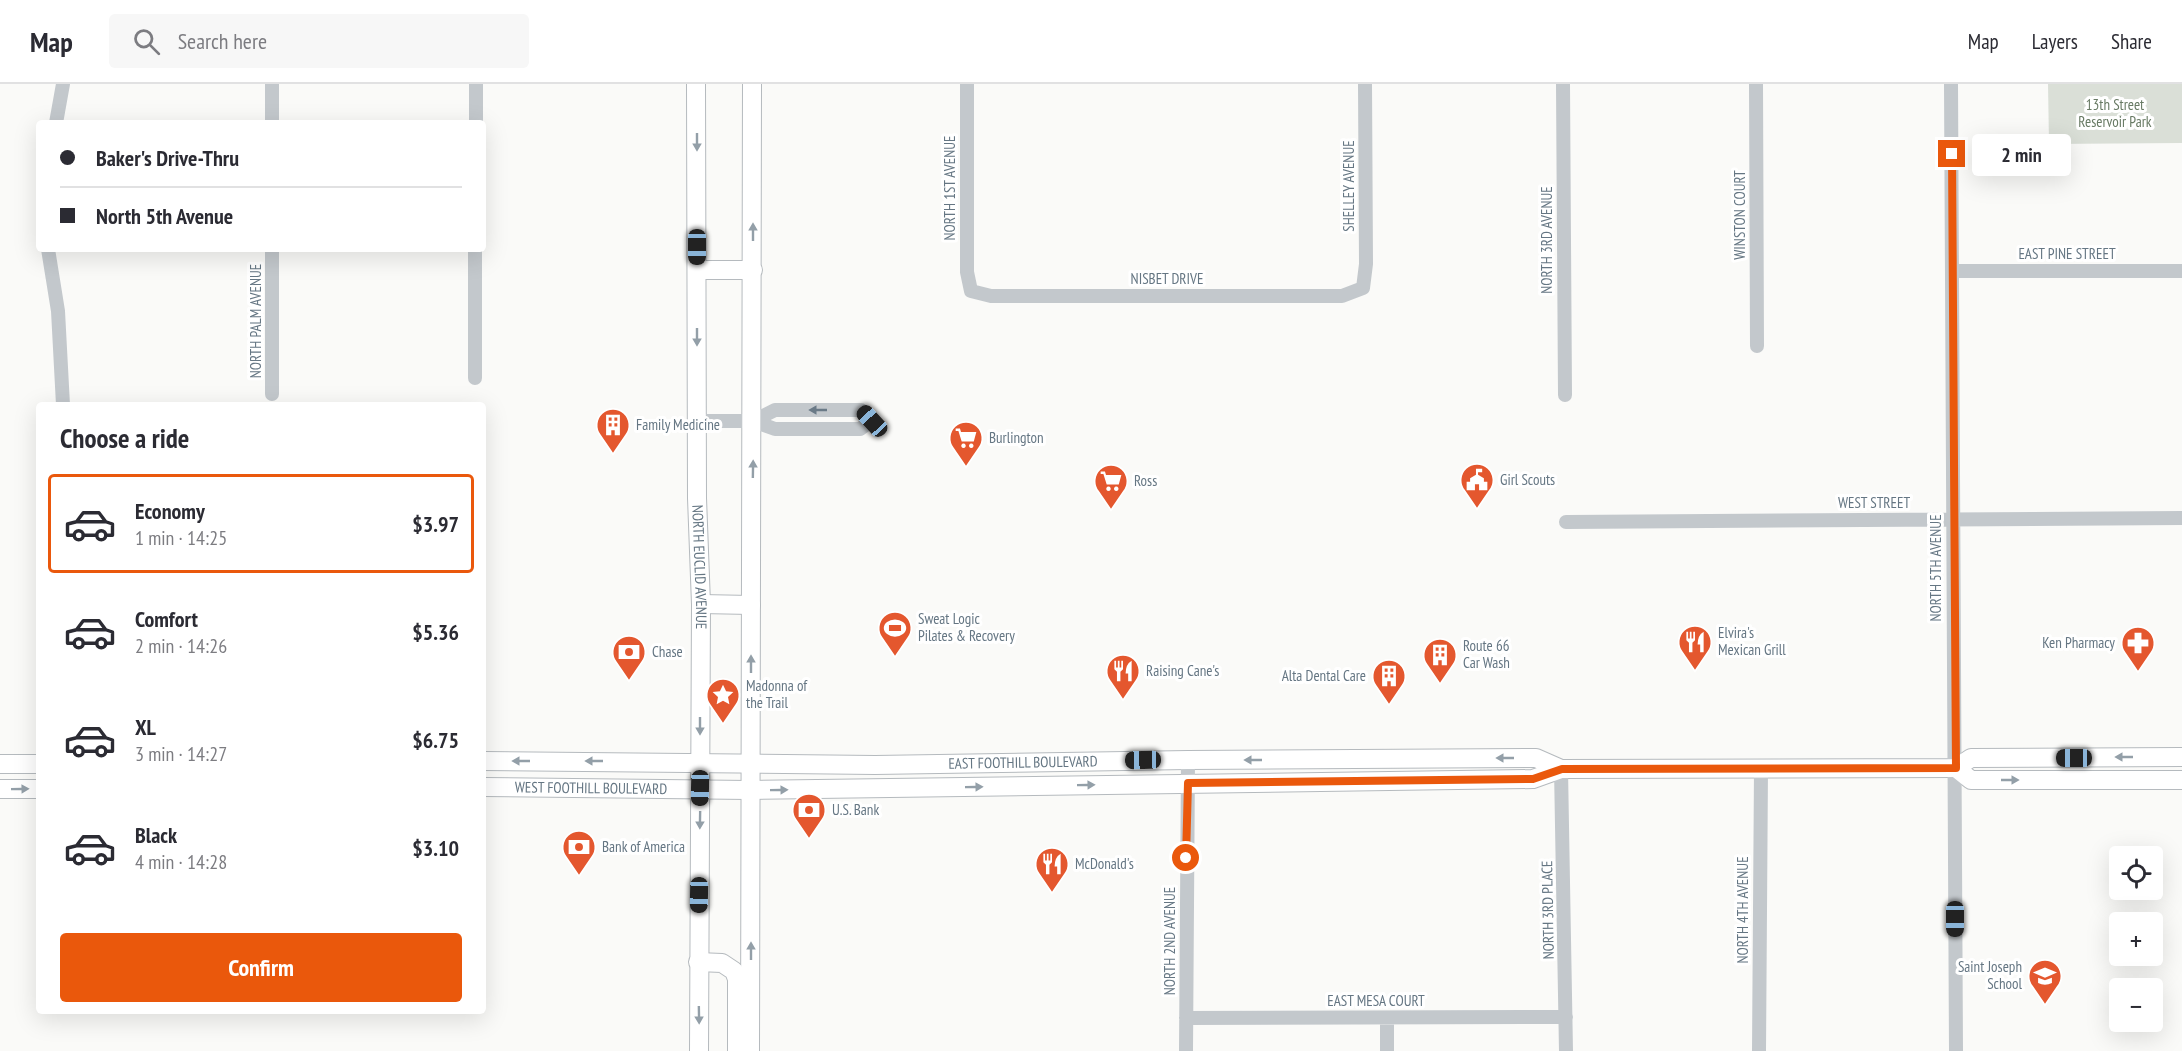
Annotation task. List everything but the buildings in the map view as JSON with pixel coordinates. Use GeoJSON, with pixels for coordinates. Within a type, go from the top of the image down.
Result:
{"type":"FeatureCollection","features":[{"type":"Feature","properties":{"kind":"main road","name":"NORTH EUCLID AVENUE"},"geometry":{"type":"LineString","coordinates":[[696,84],[697,421],[701,604],[699,1051]]}},
{"type":"Feature","properties":{"kind":"main road"},"geometry":{"type":"LineString","coordinates":[[750,1051],[752,84]]}},
{"type":"Feature","properties":{"kind":"main road"},"geometry":{"type":"LineString","coordinates":[[697,270],[753,270]]}},
{"type":"Feature","properties":{"kind":"main road"},"geometry":{"type":"LineString","coordinates":[[701,604],[751,605]]}},
{"type":"Feature","properties":{"kind":"main road","name":"EAST FOOTHILL BOULEVARD"},"geometry":{"type":"LineString","coordinates":[[700,788],[749,790],[1533,779],[1562,769],[1956,768],[1971,758],[2182,757]]}},
{"type":"Feature","properties":{"kind":"main road","name":"EAST FOOTHILL BOULEVARD"},"geometry":{"type":"LineString","coordinates":[[700,761],[750,764],[875,765],[1536,758],[1562,769]]}},
{"type":"Feature","properties":{"kind":"main road","name":"WEST FOOTHILL BOULEVARD"},"geometry":{"type":"LineString","coordinates":[[486,761],[700,761]]}},
{"type":"Feature","properties":{"kind":"main road"},"geometry":{"type":"LineString","coordinates":[[0,764],[36,764]]}},
{"type":"Feature","properties":{"kind":"main road","name":"EAST FOOTHILL BOULEVARD"},"geometry":{"type":"LineString","coordinates":[[1956,768],[1971,780],[2182,780]]}},
{"type":"Feature","properties":{"kind":"main road","name":"WEST FOOTHILL BOULEVARD"},"geometry":{"type":"LineString","coordinates":[[486,787],[700,788]]}},
{"type":"Feature","properties":{"kind":"main road"},"geometry":{"type":"LineString","coordinates":[[0,789],[36,789]]}},
{"type":"Feature","properties":{"kind":"main road"},"geometry":{"type":"LineString","coordinates":[[698,962],[722,963],[734,971],[737,979],[737,1051]]}},
{"type":"Feature","properties":{"kind":"street"},"geometry":{"type":"LineString","coordinates":[[57,120],[63,84]]}},
{"type":"Feature","properties":{"kind":"street"},"geometry":{"type":"LineString","coordinates":[[272,84],[272,120]]}},
{"type":"Feature","properties":{"kind":"street"},"geometry":{"type":"LineString","coordinates":[[476,84],[476,120]]}},
{"type":"Feature","properties":{"kind":"street","name":"NORTH 1ST AVENUE"},"geometry":{"type":"LineString","coordinates":[[967,84],[967,272],[971,291]]}},
{"type":"Feature","properties":{"kind":"street","name":"SHELLEY AVENUE"},"geometry":{"type":"LineString","coordinates":[[1363,288],[1366,264],[1365,84]]}},
{"type":"Feature","properties":{"kind":"street","name":"NORTH 3RD AVENUE"},"geometry":{"type":"LineString","coordinates":[[1563,84],[1565,395]]}},
{"type":"Feature","properties":{"kind":"street","name":"WINSTON COURT"},"geometry":{"type":"LineString","coordinates":[[1756,84],[1757,346]]}},
{"type":"Feature","properties":{"kind":"street","name":"NORTH 5TH AVENUE"},"geometry":{"type":"LineString","coordinates":[[1951,84],[1956,1051]]}},
{"type":"Feature","properties":{"kind":"street"},"geometry":{"type":"LineString","coordinates":[[48,252],[58,311],[63,402]]}},
{"type":"Feature","properties":{"kind":"street","name":"NORTH PALM AVENUE"},"geometry":{"type":"LineString","coordinates":[[272,252],[272,394]]}},
{"type":"Feature","properties":{"kind":"street"},"geometry":{"type":"LineString","coordinates":[[475,378],[476,252]]}},
{"type":"Feature","properties":{"kind":"street","name":"EAST PINE STREET"},"geometry":{"type":"LineString","coordinates":[[1952,271],[2182,271]]}},
{"type":"Feature","properties":{"kind":"street","name":"NISBET DRIVE"},"geometry":{"type":"LineString","coordinates":[[971,291],[991,296],[1342,296],[1363,288]]}},
{"type":"Feature","properties":{"kind":"street"},"geometry":{"type":"LineString","coordinates":[[697,421],[753,421],[775,429],[860,429],[872,421],[861,410],[775,410],[753,421]]}},
{"type":"Feature","properties":{"kind":"street","name":"WEST STREET"},"geometry":{"type":"LineString","coordinates":[[1566,522],[2182,518]]}},
{"type":"Feature","properties":{"kind":"street","name":"NORTH 2ND AVENUE"},"geometry":{"type":"LineString","coordinates":[[1186,1051],[1188,760]]}},
{"type":"Feature","properties":{"kind":"street","name":"NORTH 3RD PLACE"},"geometry":{"type":"LineString","coordinates":[[1562,769],[1566,1051]]}},
{"type":"Feature","properties":{"kind":"street","name":"NORTH 4TH AVENUE"},"geometry":{"type":"LineString","coordinates":[[1759,1051],[1761,769]]}},
{"type":"Feature","properties":{"kind":"street","name":"EAST MESA COURT"},"geometry":{"type":"LineString","coordinates":[[1186,1018],[1566,1017]]}},
{"type":"Feature","properties":{"kind":"street"},"geometry":{"type":"LineString","coordinates":[[1387,1018],[1387,1051]]}},
{"type":"Feature","properties":{"kind":"green space","name":"13th Street Reservoir Park"},"geometry":{"type":"Polygon","coordinates":[[[2048,84],[2182,84],[2182,143],[2049,144],[2048,84]]]}},
{"type":"Feature","properties":{"kind":"place","name":"Family Medicine"},"geometry":{"type":"Point","coordinates":[613,454]}},
{"type":"Feature","properties":{"kind":"place","name":"Burlington"},"geometry":{"type":"Point","coordinates":[966,467]}},
{"type":"Feature","properties":{"kind":"place","name":"Girl Scouts"},"geometry":{"type":"Point","coordinates":[1477,509]}},
{"type":"Feature","properties":{"kind":"place","name":"Ross"},"geometry":{"type":"Point","coordinates":[1111,510]}},
{"type":"Feature","properties":{"kind":"place","name":"Sweat Logic Pilates & Recovery"},"geometry":{"type":"Point","coordinates":[895,657]}},
{"type":"Feature","properties":{"kind":"place","name":"Elvira's Mexican Grill"},"geometry":{"type":"Point","coordinates":[1695,671]}},
{"type":"Feature","properties":{"kind":"place","name":"Ken Pharmacy"},"geometry":{"type":"Point","coordinates":[2138,672]}},
{"type":"Feature","properties":{"kind":"place","name":"Chase"},"geometry":{"type":"Point","coordinates":[629,681]}},
{"type":"Feature","properties":{"kind":"place","name":"Route 66 Car Wash"},"geometry":{"type":"Point","coordinates":[1440,684]}},
{"type":"Feature","properties":{"kind":"place","name":"Raising Cane's"},"geometry":{"type":"Point","coordinates":[1123,700]}},
{"type":"Feature","properties":{"kind":"place","name":"Alta Dental Care"},"geometry":{"type":"Point","coordinates":[1389,705]}},
{"type":"Feature","properties":{"kind":"place","name":"Madonna of the Trail"},"geometry":{"type":"Point","coordinates":[723,724]}},
{"type":"Feature","properties":{"kind":"place","name":"U.S. Bank"},"geometry":{"type":"Point","coordinates":[809,839]}},
{"type":"Feature","properties":{"kind":"place","name":"Bank of America"},"geometry":{"type":"Point","coordinates":[579,876]}},
{"type":"Feature","properties":{"kind":"place","name":"McDonald's"},"geometry":{"type":"Point","coordinates":[1052,893]}},
{"type":"Feature","properties":{"kind":"place","name":"Saint Joseph School"},"geometry":{"type":"Point","coordinates":[2045,1005]}},
{"type":"Feature","properties":{"kind":"route"},"geometry":{"type":"LineString","coordinates":[[1186,858],[1188,783],[1533,779],[1562,769],[1956,768],[1951,395],[1952,154]]}}]}
